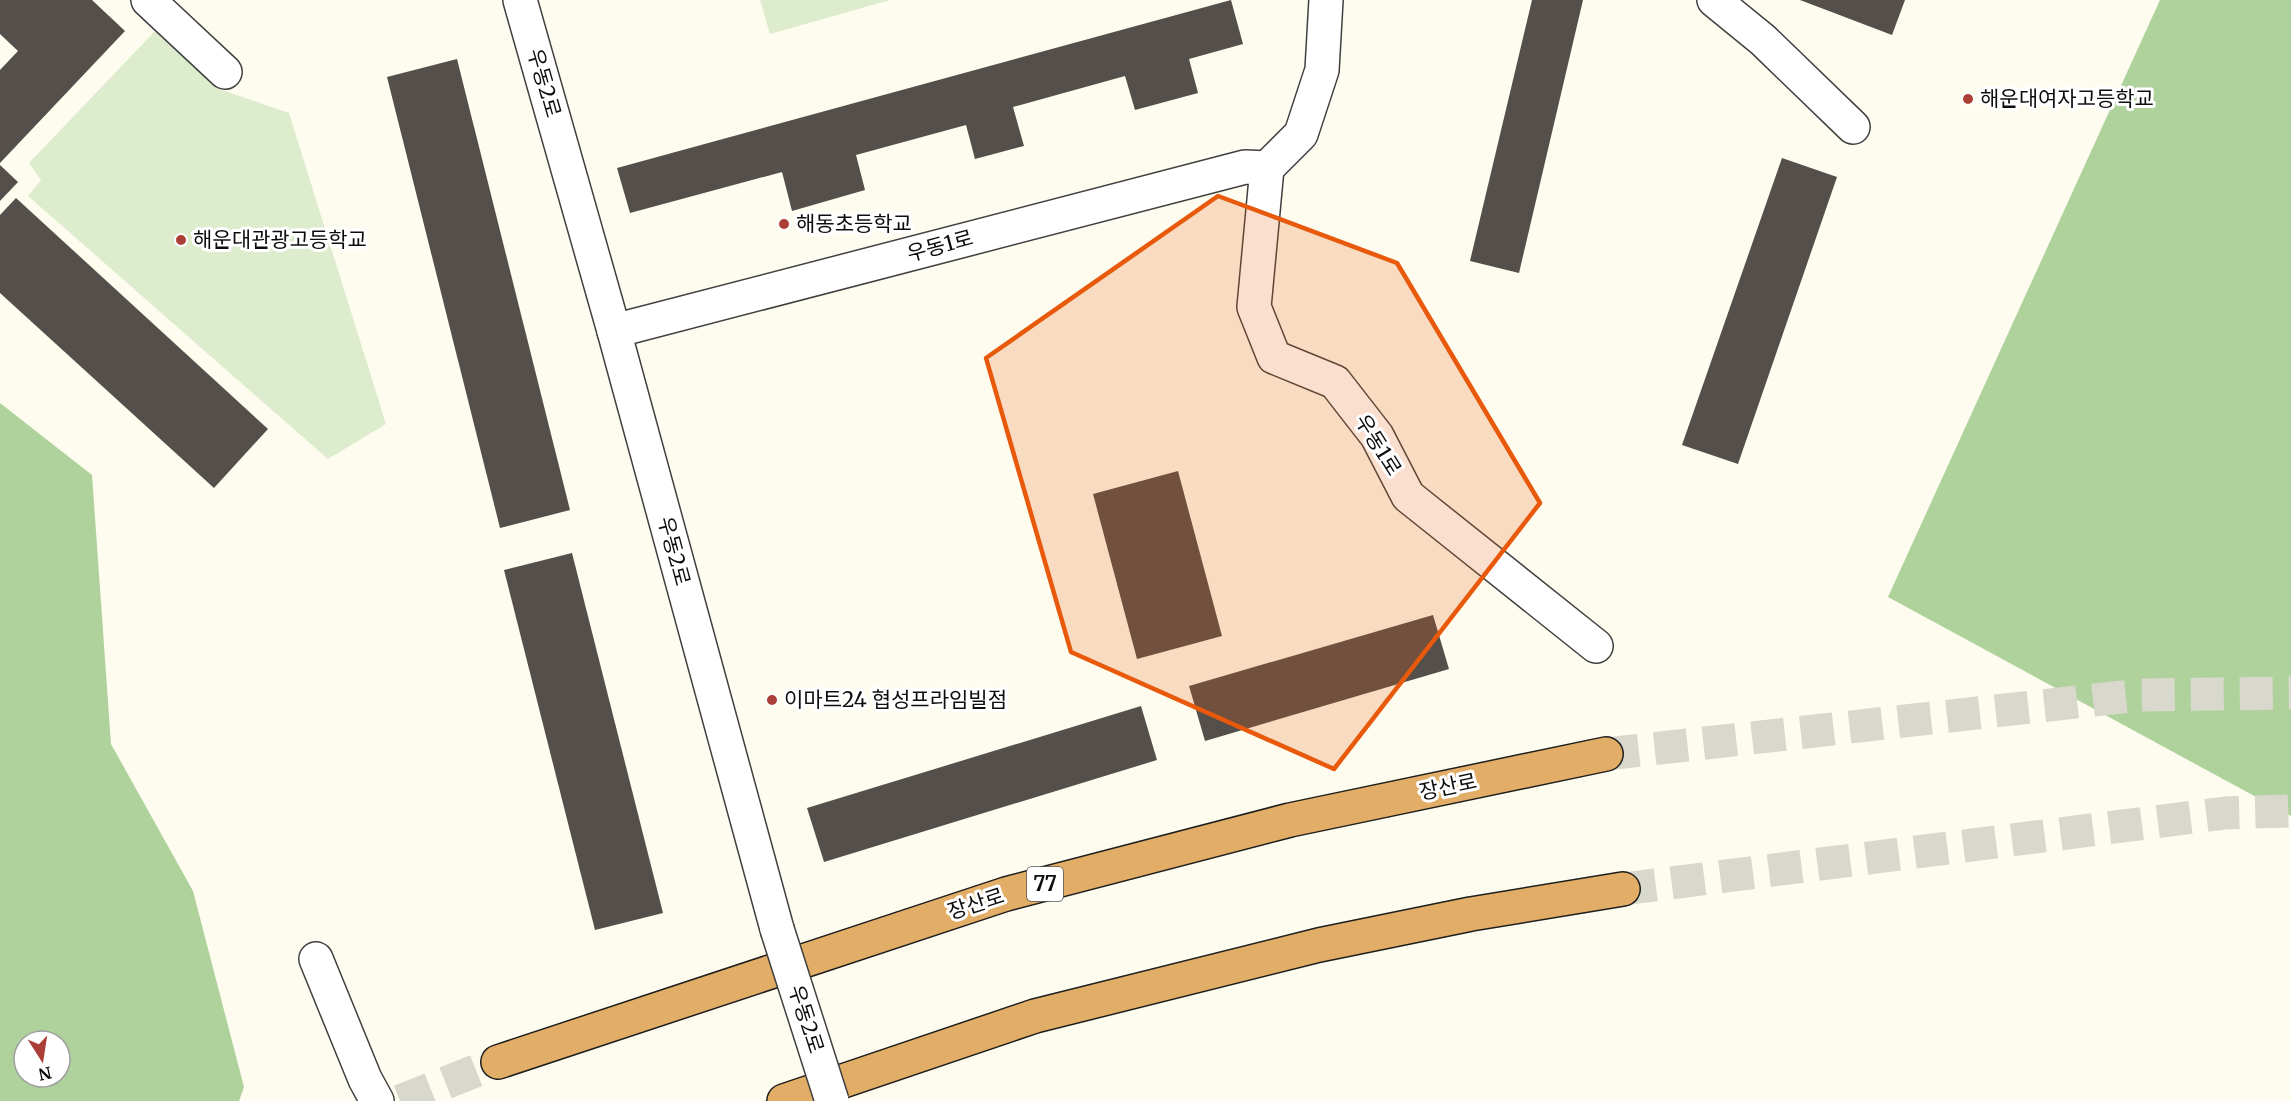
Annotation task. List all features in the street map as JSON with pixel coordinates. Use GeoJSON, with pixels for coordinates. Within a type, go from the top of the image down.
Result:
{"type":"FeatureCollection","features":[{"type":"Feature","properties":{"kind":"highway","name":"장산로"},"geometry":{"type":"LineString","coordinates":[[498,1062],[1006,894],[1290,820],[1605,754]]}},
{"type":"Feature","properties":{"kind":"highway"},"geometry":{"type":"LineString","coordinates":[[784,1101],[1035,1016],[1319,945],[1471,914],[1623,889]]}},
{"type":"Feature","properties":{"kind":"street"},"geometry":{"type":"LineString","coordinates":[[148,0],[225,72]]}},
{"type":"Feature","properties":{"kind":"street","name":"우동2로"},"geometry":{"type":"LineString","coordinates":[[520,0],[614,331],[777,929],[832,1101]]}},
{"type":"Feature","properties":{"kind":"street"},"geometry":{"type":"LineString","coordinates":[[1267,168],[1301,134],[1322,70],[1326,0]]}},
{"type":"Feature","properties":{"kind":"street"},"geometry":{"type":"LineString","coordinates":[[1714,0],[1763,40],[1853,127]]}},
{"type":"Feature","properties":{"kind":"street","name":"우동1로"},"geometry":{"type":"LineString","coordinates":[[614,331],[1245,167],[1267,168],[1254,307],[1274,357],[1335,382],[1377,436],[1408,496],[1596,646]]}},
{"type":"Feature","properties":{"kind":"street"},"geometry":{"type":"LineString","coordinates":[[316,959],[365,1079],[377,1101]]}},
{"type":"Feature","properties":{"kind":"highlighted area"},"geometry":{"type":"Polygon","coordinates":[[[1218,196],[1397,263],[1540,503],[1334,769],[1071,652],[986,358],[1218,196]]]}},
{"type":"Feature","properties":{"kind":"green space"},"geometry":{"type":"Polygon","coordinates":[[[760,0],[890,0],[770,34],[760,0]]]}},
{"type":"Feature","properties":{"kind":"green space"},"geometry":{"type":"Polygon","coordinates":[[[2160,0],[2291,0],[2291,816],[1888,597],[2160,0]]]}},
{"type":"Feature","properties":{"kind":"green space"},"geometry":{"type":"Polygon","coordinates":[[[157,29],[216,88],[289,113],[386,424],[328,459],[28,196],[41,180],[29,163],[157,29]]]}},
{"type":"Feature","properties":{"kind":"green space"},"geometry":{"type":"Polygon","coordinates":[[[0,403],[92,475],[111,744],[193,891],[244,1087],[239,1101],[0,1101],[0,403]]]}},
{"type":"Feature","properties":{"kind":"building"},"geometry":{"type":"Polygon","coordinates":[[[0,0],[92,0],[125,31],[0,163],[0,70],[18,51],[0,34],[0,0]]]}},
{"type":"Feature","properties":{"kind":"building"},"geometry":{"type":"Polygon","coordinates":[[[1231,0],[1243,44],[1189,59],[1198,93],[1135,110],[1125,76],[1013,107],[1024,146],[975,159],[966,125],[856,155],[865,190],[792,211],[782,172],[630,213],[617,168],[1231,0]]]}},
{"type":"Feature","properties":{"kind":"building"},"geometry":{"type":"Polygon","coordinates":[[[1532,0],[1583,0],[1519,273],[1470,261],[1532,0]]]}},
{"type":"Feature","properties":{"kind":"building"},"geometry":{"type":"Polygon","coordinates":[[[1800,0],[1905,0],[1892,35],[1800,0]]]}},
{"type":"Feature","properties":{"kind":"building"},"geometry":{"type":"Polygon","coordinates":[[[457,59],[570,510],[500,528],[387,77],[457,59]]]}},
{"type":"Feature","properties":{"kind":"building"},"geometry":{"type":"Polygon","coordinates":[[[1782,158],[1837,177],[1738,464],[1682,445],[1782,158]]]}},
{"type":"Feature","properties":{"kind":"building"},"geometry":{"type":"Polygon","coordinates":[[[0,165],[18,182],[0,201],[0,165]]]}},
{"type":"Feature","properties":{"kind":"building"},"geometry":{"type":"Polygon","coordinates":[[[16,198],[268,429],[214,488],[0,293],[0,215],[16,198]]]}},
{"type":"Feature","properties":{"kind":"building"},"geometry":{"type":"Polygon","coordinates":[[[1178,471],[1222,636],[1137,659],[1093,494],[1178,471]]]}},
{"type":"Feature","properties":{"kind":"building"},"geometry":{"type":"Polygon","coordinates":[[[572,553],[663,913],[595,930],[504,570],[572,553]]]}},
{"type":"Feature","properties":{"kind":"building"},"geometry":{"type":"Polygon","coordinates":[[[1433,615],[1449,669],[1205,741],[1189,686],[1433,615]]]}},
{"type":"Feature","properties":{"kind":"building"},"geometry":{"type":"Polygon","coordinates":[[[1141,706],[1157,760],[824,862],[807,808],[1141,706]]]}},
{"type":"Feature","properties":{"kind":"tunnel"},"geometry":{"type":"LineString","coordinates":[[1606,754],[2140,695],[2291,693]]}},
{"type":"Feature","properties":{"kind":"tunnel"},"geometry":{"type":"LineString","coordinates":[[1623,889],[2226,813],[2291,811]]}},
{"type":"Feature","properties":{"kind":"tunnel"},"geometry":{"type":"LineString","coordinates":[[400,1101],[498,1062]]}},
{"type":"Feature","properties":{"kind":"place","name":"해운대여자고등학교"},"geometry":{"type":"Point","coordinates":[1968,99]}},
{"type":"Feature","properties":{"kind":"place","name":"해동초등학교"},"geometry":{"type":"Point","coordinates":[784,224]}},
{"type":"Feature","properties":{"kind":"place","name":"해운대관광고등학교"},"geometry":{"type":"Point","coordinates":[181,240]}},
{"type":"Feature","properties":{"kind":"place","name":"이마트24 협성프라임빌점"},"geometry":{"type":"Point","coordinates":[772,700]}}]}
